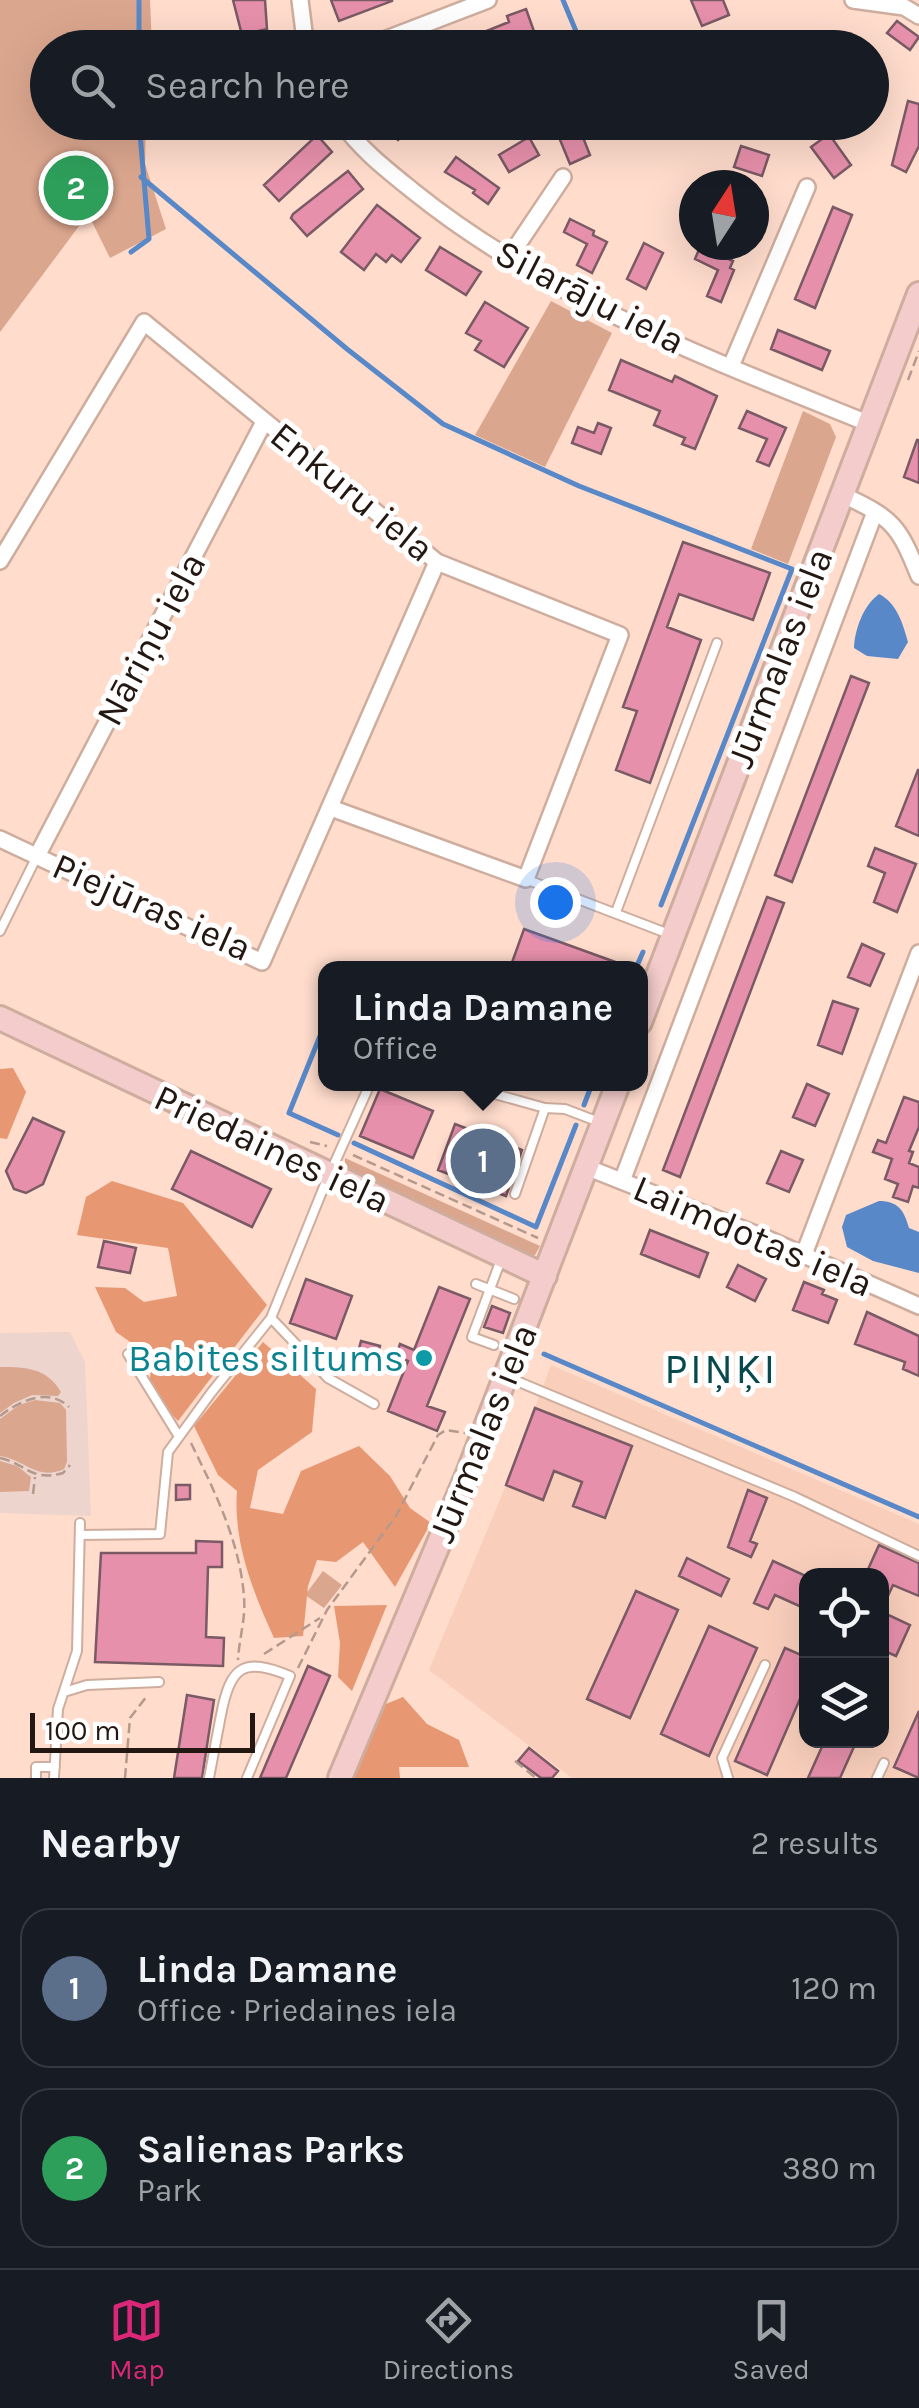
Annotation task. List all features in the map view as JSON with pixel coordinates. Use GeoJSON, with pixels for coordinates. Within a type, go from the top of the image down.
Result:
{"type":"FeatureCollection","features":[{"type":"Feature","properties":{"kind":"main road","name":"Jūrmalas iela"},"geometry":{"type":"LineString","coordinates":[[648,1000],[919,294]]}},
{"type":"Feature","properties":{"kind":"main road","name":"Priedaines iela"},"geometry":{"type":"LineString","coordinates":[[0,1018],[546,1276]]}},
{"type":"Feature","properties":{"kind":"main road","name":"Jūrmalas iela"},"geometry":{"type":"LineString","coordinates":[[340,1778],[507,1376],[615,1091]]}},
{"type":"Feature","properties":{"kind":"street"},"geometry":{"type":"LineString","coordinates":[[300,0],[304,30]]}},
{"type":"Feature","properties":{"kind":"street"},"geometry":{"type":"LineString","coordinates":[[410,30],[488,0]]}},
{"type":"Feature","properties":{"kind":"street"},"geometry":{"type":"LineString","coordinates":[[854,0],[904,7],[919,16]]}},
{"type":"Feature","properties":{"kind":"street","name":"Silarāju iela"},"geometry":{"type":"LineString","coordinates":[[358,140],[382,166],[508,259],[608,312],[870,424]]}},
{"type":"Feature","properties":{"kind":"street"},"geometry":{"type":"LineString","coordinates":[[508,259],[563,178]]}},
{"type":"Feature","properties":{"kind":"street"},"geometry":{"type":"LineString","coordinates":[[730,366],[806,186]]}},
{"type":"Feature","properties":{"kind":"street","name":"Enkuru iela"},"geometry":{"type":"LineString","coordinates":[[0,561],[144,322],[437,562],[620,635],[526,880]]}},
{"type":"Feature","properties":{"kind":"street","name":"Nāriņu iela"},"geometry":{"type":"LineString","coordinates":[[37,856],[264,422]]}},
{"type":"Feature","properties":{"kind":"street"},"geometry":{"type":"LineString","coordinates":[[843,495],[891,521],[902,534],[919,576]]}},
{"type":"Feature","properties":{"kind":"street"},"geometry":{"type":"LineString","coordinates":[[622,1181],[875,512]]}},
{"type":"Feature","properties":{"kind":"street","name":"Piejūras iela"},"geometry":{"type":"LineString","coordinates":[[0,839],[262,962],[437,562]]}},
{"type":"Feature","properties":{"kind":"street"},"geometry":{"type":"LineString","coordinates":[[330,808],[526,880]]}},
{"type":"Feature","properties":{"kind":"street"},"geometry":{"type":"LineString","coordinates":[[804,1254],[919,953]]}},
{"type":"Feature","properties":{"kind":"street","name":"Laimdotas iela"},"geometry":{"type":"LineString","coordinates":[[586,1167],[804,1254],[919,1305]]}},
{"type":"Feature","properties":{"kind":"lane"},"geometry":{"type":"LineString","coordinates":[[616,912],[717,642]]}},
{"type":"Feature","properties":{"kind":"lane"},"geometry":{"type":"LineString","coordinates":[[0,931],[37,856]]}},
{"type":"Feature","properties":{"kind":"lane"},"geometry":{"type":"LineString","coordinates":[[526,880],[672,936]]}},
{"type":"Feature","properties":{"kind":"lane"},"geometry":{"type":"LineString","coordinates":[[80,1535],[160,1534],[168,1452],[271,1318],[367,1091]]}},
{"type":"Feature","properties":{"kind":"lane"},"geometry":{"type":"LineString","coordinates":[[485,1091],[545,1108],[565,1109],[603,1123]]}},
{"type":"Feature","properties":{"kind":"lane"},"geometry":{"type":"LineString","coordinates":[[514,1194],[545,1108]]}},
{"type":"Feature","properties":{"kind":"lane"},"geometry":{"type":"LineString","coordinates":[[494,1345],[472,1336],[502,1258]]}},
{"type":"Feature","properties":{"kind":"lane"},"geometry":{"type":"LineString","coordinates":[[476,1284],[514,1299]]}},
{"type":"Feature","properties":{"kind":"lane"},"geometry":{"type":"LineString","coordinates":[[271,1318],[328,1378],[374,1404]]}},
{"type":"Feature","properties":{"kind":"lane"},"geometry":{"type":"LineString","coordinates":[[128,1354],[178,1435]]}},
{"type":"Feature","properties":{"kind":"lane"},"geometry":{"type":"LineString","coordinates":[[507,1376],[795,1497],[919,1556]]}},
{"type":"Feature","properties":{"kind":"lane"},"geometry":{"type":"LineString","coordinates":[[54,1778],[56,1723],[77,1651],[80,1523]]}},
{"type":"Feature","properties":{"kind":"lane"},"geometry":{"type":"LineString","coordinates":[[728,1778],[722,1758],[764,1665]]}},
{"type":"Feature","properties":{"kind":"lane"},"geometry":{"type":"LineString","coordinates":[[209,1778],[227,1685],[238,1671],[252,1666],[268,1667],[290,1676],[247,1778]]}},
{"type":"Feature","properties":{"kind":"lane"},"geometry":{"type":"LineString","coordinates":[[64,1692],[88,1685],[158,1682]]}},
{"type":"Feature","properties":{"kind":"lane"},"geometry":{"type":"LineString","coordinates":[[877,1778],[884,1763]]}},
{"type":"Feature","properties":{"kind":"lane"},"geometry":{"type":"LineString","coordinates":[[36,1778],[36,1766],[55,1767]]}},
{"type":"Feature","properties":{"kind":"path"},"geometry":{"type":"LineString","coordinates":[[308,1142],[340,1150],[547,1242]]}},
{"type":"Feature","properties":{"kind":"path"},"geometry":{"type":"LineString","coordinates":[[0,1416],[30,1399],[60,1400],[69,1407]]}},
{"type":"Feature","properties":{"kind":"path"},"geometry":{"type":"LineString","coordinates":[[290,1676],[300,1666],[324,1616],[396,1516],[438,1435],[446,1430],[474,1435]]}},
{"type":"Feature","properties":{"kind":"path"},"geometry":{"type":"LineString","coordinates":[[178,1435],[190,1442],[220,1502],[239,1563],[245,1601],[238,1671]]}},
{"type":"Feature","properties":{"kind":"path"},"geometry":{"type":"LineString","coordinates":[[0,1458],[36,1476],[62,1473],[70,1465]]}},
{"type":"Feature","properties":{"kind":"path"},"geometry":{"type":"LineString","coordinates":[[32,1494],[36,1476]]}},
{"type":"Feature","properties":{"kind":"path"},"geometry":{"type":"LineString","coordinates":[[252,1666],[324,1616]]}},
{"type":"Feature","properties":{"kind":"path"},"geometry":{"type":"LineString","coordinates":[[125,1778],[130,1718],[147,1698],[147,1683]]}},
{"type":"Feature","properties":{"kind":"path"},"geometry":{"type":"LineString","coordinates":[[515,1761],[536,1778]]}},
{"type":"Feature","properties":{"kind":"shaded area"},"geometry":{"type":"Polygon","coordinates":[[[0,0],[150,0],[151,30],[30,30],[30,140],[146,140],[145,164],[166,229],[110,258],[88,214],[0,332],[0,0]]]}},
{"type":"Feature","properties":{"kind":"shaded area"},"geometry":{"type":"Polygon","coordinates":[[[551,301],[612,333],[545,467],[475,435],[551,301]]]}},
{"type":"Feature","properties":{"kind":"shaded area"},"geometry":{"type":"Polygon","coordinates":[[[803,411],[830,424],[836,437],[788,564],[751,549],[803,411]]]}},
{"type":"Feature","properties":{"kind":"shaded area"},"geometry":{"type":"Polygon","coordinates":[[[13,1068],[26,1092],[7,1139],[0,1138],[0,1069],[13,1068]]]}},
{"type":"Feature","properties":{"kind":"shaded area"},"geometry":{"type":"Polygon","coordinates":[[[345,1158],[540,1246],[535,1255],[526,1257],[352,1177],[345,1167],[345,1158]]]}},
{"type":"Feature","properties":{"kind":"shaded area"},"geometry":{"type":"Polygon","coordinates":[[[112,1181],[183,1203],[267,1305],[178,1421],[148,1390],[153,1358],[116,1332],[95,1287],[125,1288],[144,1302],[177,1296],[168,1248],[77,1235],[86,1197],[112,1181]]]}},
{"type":"Feature","properties":{"kind":"shaded area"},"geometry":{"type":"Polygon","coordinates":[[[70,1332],[85,1362],[91,1516],[0,1513],[0,1333],[70,1332]]]}},
{"type":"Feature","properties":{"kind":"shaded area"},"geometry":{"type":"Polygon","coordinates":[[[263,1342],[316,1389],[312,1432],[258,1470],[250,1508],[283,1514],[301,1471],[359,1446],[390,1476],[410,1508],[431,1523],[395,1587],[363,1542],[336,1562],[317,1560],[308,1586],[303,1636],[274,1638],[241,1548],[237,1491],[218,1475],[194,1426],[263,1342]]]}},
{"type":"Feature","properties":{"kind":"shaded area"},"geometry":{"type":"Polygon","coordinates":[[[551,1365],[919,1524],[919,1778],[572,1778],[429,1670],[551,1365]]]}},
{"type":"Feature","properties":{"kind":"shaded area"},"geometry":{"type":"Polygon","coordinates":[[[0,1367],[35,1370],[61,1392],[58,1396],[32,1395],[0,1413],[0,1367]]]}},
{"type":"Feature","properties":{"kind":"shaded area"},"geometry":{"type":"Polygon","coordinates":[[[35,1400],[60,1403],[66,1410],[64,1469],[46,1473],[0,1456],[0,1419],[19,1405],[35,1400]]]}},
{"type":"Feature","properties":{"kind":"shaded area"},"geometry":{"type":"Polygon","coordinates":[[[0,1461],[17,1466],[31,1477],[29,1491],[0,1492],[0,1461]]]}},
{"type":"Feature","properties":{"kind":"shaded area"},"geometry":{"type":"Polygon","coordinates":[[[323,1571],[342,1585],[324,1608],[305,1595],[323,1571]]]}},
{"type":"Feature","properties":{"kind":"shaded area"},"geometry":{"type":"Polygon","coordinates":[[[387,1605],[352,1691],[338,1677],[340,1643],[334,1606],[387,1605]]]}},
{"type":"Feature","properties":{"kind":"shaded area"},"geometry":{"type":"Polygon","coordinates":[[[403,1697],[427,1724],[459,1740],[469,1767],[399,1767],[400,1778],[353,1778],[381,1706],[403,1697]]]}},
{"type":"Feature","properties":{"kind":"water"},"geometry":{"type":"Polygon","coordinates":[[[879,594],[895,608],[906,635],[908,642],[898,659],[867,656],[854,648],[861,618],[879,594]]]}},
{"type":"Feature","properties":{"kind":"water"},"geometry":{"type":"Polygon","coordinates":[[[879,1201],[896,1205],[909,1228],[919,1232],[919,1273],[873,1261],[847,1247],[842,1227],[846,1215],[879,1201]]]}},
{"type":"Feature","properties":{"kind":"building"},"geometry":{"type":"Polygon","coordinates":[[[233,0],[265,0],[267,29],[241,30],[233,0]]]}},
{"type":"Feature","properties":{"kind":"building"},"geometry":{"type":"Polygon","coordinates":[[[331,0],[392,0],[392,1],[339,21],[331,0]]]}},
{"type":"Feature","properties":{"kind":"building"},"geometry":{"type":"Polygon","coordinates":[[[691,0],[723,0],[729,15],[702,26],[691,0]]]}},
{"type":"Feature","properties":{"kind":"building"},"geometry":{"type":"Polygon","coordinates":[[[526,9],[534,30],[489,30],[509,22],[507,16],[526,9]]]}},
{"type":"Feature","properties":{"kind":"building"},"geometry":{"type":"Polygon","coordinates":[[[897,21],[919,37],[910,50],[889,31],[897,21]]]}},
{"type":"Feature","properties":{"kind":"building"},"geometry":{"type":"Polygon","coordinates":[[[908,101],[919,104],[919,146],[906,172],[892,165],[908,101]]]}},
{"type":"Feature","properties":{"kind":"building"},"geometry":{"type":"Polygon","coordinates":[[[312,140],[321,140],[332,152],[279,201],[264,185],[312,140]]]}},
{"type":"Feature","properties":{"kind":"building"},"geometry":{"type":"Polygon","coordinates":[[[531,140],[539,155],[509,172],[499,155],[531,140]]]}},
{"type":"Feature","properties":{"kind":"building"},"geometry":{"type":"Polygon","coordinates":[[[560,140],[584,140],[590,155],[570,164],[560,140]]]}},
{"type":"Feature","properties":{"kind":"building"},"geometry":{"type":"Polygon","coordinates":[[[821,140],[833,140],[851,165],[834,178],[811,147],[821,140]]]}},
{"type":"Feature","properties":{"kind":"building"},"geometry":{"type":"Polygon","coordinates":[[[741,146],[769,155],[764,170],[734,167],[741,146]]]}},
{"type":"Feature","properties":{"kind":"building"},"geometry":{"type":"Polygon","coordinates":[[[456,157],[499,188],[488,204],[473,193],[475,190],[445,172],[456,157]]]}},
{"type":"Feature","properties":{"kind":"building"},"geometry":{"type":"Polygon","coordinates":[[[348,171],[363,189],[307,236],[291,218],[293,214],[348,171]]]}},
{"type":"Feature","properties":{"kind":"building"},"geometry":{"type":"Polygon","coordinates":[[[377,205],[420,238],[401,262],[392,255],[386,262],[376,254],[364,270],[341,252],[377,205]]]}},
{"type":"Feature","properties":{"kind":"building"},"geometry":{"type":"Polygon","coordinates":[[[833,207],[852,215],[815,308],[795,299],[833,207]]]}},
{"type":"Feature","properties":{"kind":"building"},"geometry":{"type":"Polygon","coordinates":[[[570,219],[607,242],[592,273],[577,265],[587,244],[564,232],[570,219]]]}},
{"type":"Feature","properties":{"kind":"building"},"geometry":{"type":"Polygon","coordinates":[[[644,243],[663,253],[646,289],[627,279],[644,243]]]}},
{"type":"Feature","properties":{"kind":"building"},"geometry":{"type":"Polygon","coordinates":[[[440,247],[481,272],[466,295],[426,270],[440,247]]]}},
{"type":"Feature","properties":{"kind":"building"},"geometry":{"type":"Polygon","coordinates":[[[697,260],[733,261],[730,268],[734,270],[721,302],[707,296],[718,270],[697,260]]]}},
{"type":"Feature","properties":{"kind":"building"},"geometry":{"type":"Polygon","coordinates":[[[485,302],[528,328],[504,367],[475,350],[481,341],[466,333],[485,302]]]}},
{"type":"Feature","properties":{"kind":"building"},"geometry":{"type":"Polygon","coordinates":[[[778,330],[830,351],[822,370],[771,349],[778,330]]]}},
{"type":"Feature","properties":{"kind":"building"},"geometry":{"type":"Polygon","coordinates":[[[621,360],[672,382],[675,376],[717,396],[695,449],[682,444],[685,438],[654,425],[660,411],[609,390],[621,360]]]}},
{"type":"Feature","properties":{"kind":"building"},"geometry":{"type":"Polygon","coordinates":[[[747,411],[786,428],[769,466],[757,461],[767,439],[739,428],[747,411]]]}},
{"type":"Feature","properties":{"kind":"building"},"geometry":{"type":"Polygon","coordinates":[[[598,423],[611,428],[601,454],[572,443],[578,427],[594,433],[598,423]]]}},
{"type":"Feature","properties":{"kind":"building"},"geometry":{"type":"Polygon","coordinates":[[[919,440],[919,483],[904,477],[919,440]]]}},
{"type":"Feature","properties":{"kind":"building"},"geometry":{"type":"Polygon","coordinates":[[[683,542],[770,573],[753,620],[679,594],[667,627],[701,640],[650,783],[616,770],[637,711],[623,707],[683,542]]]}},
{"type":"Feature","properties":{"kind":"building"},"geometry":{"type":"Polygon","coordinates":[[[851,676],[869,683],[792,882],[775,875],[851,676]]]}},
{"type":"Feature","properties":{"kind":"building"},"geometry":{"type":"Polygon","coordinates":[[[919,770],[919,836],[896,826],[919,770]]]}},
{"type":"Feature","properties":{"kind":"building"},"geometry":{"type":"Polygon","coordinates":[[[875,848],[916,864],[897,912],[874,902],[885,873],[868,866],[875,848]]]}},
{"type":"Feature","properties":{"kind":"building"},"geometry":{"type":"Polygon","coordinates":[[[767,897],[784,903],[680,1177],[663,1170],[767,897]]]}},
{"type":"Feature","properties":{"kind":"building"},"geometry":{"type":"Polygon","coordinates":[[[524,929],[612,961],[513,961],[524,929]]]}},
{"type":"Feature","properties":{"kind":"building"},"geometry":{"type":"Polygon","coordinates":[[[862,944],[884,954],[870,986],[848,977],[862,944]]]}},
{"type":"Feature","properties":{"kind":"building"},"geometry":{"type":"Polygon","coordinates":[[[833,1001],[858,1009],[842,1054],[818,1045],[833,1001]]]}},
{"type":"Feature","properties":{"kind":"building"},"geometry":{"type":"Polygon","coordinates":[[[807,1084],[829,1094],[815,1126],[793,1117],[807,1084]]]}},
{"type":"Feature","properties":{"kind":"building"},"geometry":{"type":"Polygon","coordinates":[[[379,1091],[433,1111],[413,1158],[360,1136],[379,1091]]]}},
{"type":"Feature","properties":{"kind":"building"},"geometry":{"type":"Polygon","coordinates":[[[904,1097],[919,1102],[919,1127],[909,1151],[913,1152],[909,1163],[919,1167],[919,1188],[913,1186],[908,1202],[893,1197],[898,1184],[885,1179],[892,1159],[873,1152],[878,1140],[886,1143],[904,1097]]]}},
{"type":"Feature","properties":{"kind":"building"},"geometry":{"type":"Polygon","coordinates":[[[33,1118],[64,1132],[43,1184],[26,1193],[14,1189],[6,1171],[33,1118]]]}},
{"type":"Feature","properties":{"kind":"building"},"geometry":{"type":"Polygon","coordinates":[[[455,1124],[522,1150],[506,1196],[438,1170],[455,1124]]]}},
{"type":"Feature","properties":{"kind":"building"},"geometry":{"type":"Polygon","coordinates":[[[191,1151],[271,1189],[252,1227],[172,1189],[191,1151]]]}},
{"type":"Feature","properties":{"kind":"building"},"geometry":{"type":"Polygon","coordinates":[[[781,1151],[803,1160],[789,1192],[767,1183],[781,1151]]]}},
{"type":"Feature","properties":{"kind":"building"},"geometry":{"type":"Polygon","coordinates":[[[650,1230],[708,1253],[699,1277],[641,1254],[650,1230]]]}},
{"type":"Feature","properties":{"kind":"building"},"geometry":{"type":"Polygon","coordinates":[[[104,1241],[136,1248],[130,1273],[98,1267],[104,1241]]]}},
{"type":"Feature","properties":{"kind":"building"},"geometry":{"type":"Polygon","coordinates":[[[738,1265],[766,1279],[755,1301],[727,1287],[738,1265]]]}},
{"type":"Feature","properties":{"kind":"building"},"geometry":{"type":"Polygon","coordinates":[[[306,1279],[352,1296],[336,1339],[290,1323],[306,1279]]]}},
{"type":"Feature","properties":{"kind":"building"},"geometry":{"type":"Polygon","coordinates":[[[804,1282],[837,1300],[828,1323],[793,1310],[804,1282]]]}},
{"type":"Feature","properties":{"kind":"building","name":"Babites siltums"},"geometry":{"type":"Polygon","coordinates":[[[439,1287],[470,1299],[427,1406],[445,1412],[437,1431],[388,1411],[408,1361],[396,1356],[400,1344],[414,1350],[439,1287]]]}},
{"type":"Feature","properties":{"kind":"building"},"geometry":{"type":"Polygon","coordinates":[[[492,1306],[510,1313],[503,1333],[484,1327],[492,1306]]]}},
{"type":"Feature","properties":{"kind":"building"},"geometry":{"type":"Polygon","coordinates":[[[867,1312],[919,1336],[919,1376],[903,1369],[905,1362],[855,1344],[867,1312]]]}},
{"type":"Feature","properties":{"kind":"building"},"geometry":{"type":"Polygon","coordinates":[[[361,1341],[380,1346],[375,1365],[356,1360],[361,1341]]]}},
{"type":"Feature","properties":{"kind":"building"},"geometry":{"type":"Polygon","coordinates":[[[535,1408],[632,1446],[605,1518],[573,1506],[582,1482],[554,1471],[543,1500],[506,1485],[535,1408]]]}},
{"type":"Feature","properties":{"kind":"building"},"geometry":{"type":"Polygon","coordinates":[[[176,1485],[190,1485],[190,1499],[176,1500],[176,1485]]]}},
{"type":"Feature","properties":{"kind":"building"},"geometry":{"type":"Polygon","coordinates":[[[748,1490],[767,1498],[750,1541],[757,1544],[751,1557],[728,1547],[748,1490]]]}},
{"type":"Feature","properties":{"kind":"building"},"geometry":{"type":"Polygon","coordinates":[[[196,1541],[222,1542],[222,1567],[208,1567],[206,1637],[224,1638],[223,1666],[95,1662],[101,1553],[196,1553],[196,1541]]]}},
{"type":"Feature","properties":{"kind":"building"},"geometry":{"type":"Polygon","coordinates":[[[879,1545],[919,1563],[919,1596],[893,1585],[889,1594],[889,1568],[869,1568],[879,1545]]]}},
{"type":"Feature","properties":{"kind":"building"},"geometry":{"type":"Polygon","coordinates":[[[687,1558],[729,1579],[721,1596],[679,1576],[687,1558]]]}},
{"type":"Feature","properties":{"kind":"building"},"geometry":{"type":"Polygon","coordinates":[[[773,1561],[799,1573],[799,1606],[775,1595],[768,1609],[754,1603],[773,1561]]]}},
{"type":"Feature","properties":{"kind":"building"},"geometry":{"type":"Polygon","coordinates":[[[636,1591],[678,1610],[630,1718],[587,1699],[636,1591]]]}},
{"type":"Feature","properties":{"kind":"building"},"geometry":{"type":"Polygon","coordinates":[[[889,1615],[910,1625],[896,1656],[889,1653],[889,1615]]]}},
{"type":"Feature","properties":{"kind":"building"},"geometry":{"type":"Polygon","coordinates":[[[709,1626],[757,1648],[709,1756],[661,1734],[709,1626]]]}},
{"type":"Feature","properties":{"kind":"building"},"geometry":{"type":"Polygon","coordinates":[[[785,1648],[799,1654],[799,1701],[767,1775],[735,1761],[785,1648]]]}},
{"type":"Feature","properties":{"kind":"building"},"geometry":{"type":"Polygon","coordinates":[[[308,1666],[330,1676],[286,1778],[260,1778],[308,1666]]]}},
{"type":"Feature","properties":{"kind":"building"},"geometry":{"type":"Polygon","coordinates":[[[187,1695],[214,1700],[202,1778],[174,1778],[187,1695]]]}},
{"type":"Feature","properties":{"kind":"building"},"geometry":{"type":"Polygon","coordinates":[[[919,1711],[919,1778],[894,1767],[919,1711]]]}},
{"type":"Feature","properties":{"kind":"building"},"geometry":{"type":"Polygon","coordinates":[[[529,1748],[558,1771],[552,1778],[541,1778],[518,1761],[529,1748]]]}},
{"type":"Feature","properties":{"kind":"building"},"geometry":{"type":"Polygon","coordinates":[[[821,1748],[853,1748],[840,1778],[808,1778],[821,1748]]]}},
{"type":"Feature","properties":{"kind":"waterway"},"geometry":{"type":"LineString","coordinates":[[139,0],[139,30]]}},
{"type":"Feature","properties":{"kind":"waterway"},"geometry":{"type":"LineString","coordinates":[[563,0],[576,30]]}},
{"type":"Feature","properties":{"kind":"waterway"},"geometry":{"type":"LineString","coordinates":[[131,252],[149,239],[141,140]]}},
{"type":"Feature","properties":{"kind":"waterway"},"geometry":{"type":"LineString","coordinates":[[141,177],[443,424],[579,486],[792,569],[661,905]]}},
{"type":"Feature","properties":{"kind":"waterway"},"geometry":{"type":"LineString","coordinates":[[639,961],[643,952]]}},
{"type":"Feature","properties":{"kind":"waterway"},"geometry":{"type":"LineString","coordinates":[[318,1041],[289,1113],[338,1135]]}},
{"type":"Feature","properties":{"kind":"waterway"},"geometry":{"type":"LineString","coordinates":[[584,1105],[589,1091]]}},
{"type":"Feature","properties":{"kind":"waterway"},"geometry":{"type":"LineString","coordinates":[[354,1143],[536,1227],[576,1125]]}},
{"type":"Feature","properties":{"kind":"waterway"},"geometry":{"type":"LineString","coordinates":[[544,1354],[919,1517]]}},
{"type":"Feature","properties":{"kind":"place","name":"Salienas Parks"},"geometry":{"type":"Point","coordinates":[76,188]}},
{"type":"Feature","properties":{"kind":"place","name":"Linda Damane"},"geometry":{"type":"Point","coordinates":[483,1161]}},
{"type":"Feature","properties":{"kind":"place","name":"Babites siltums"},"geometry":{"type":"Point","coordinates":[424,1358]}},
{"type":"Feature","properties":{"kind":"district","name":"PIŅĶI"},"geometry":{"type":"Point","coordinates":[721,1369]}}]}
